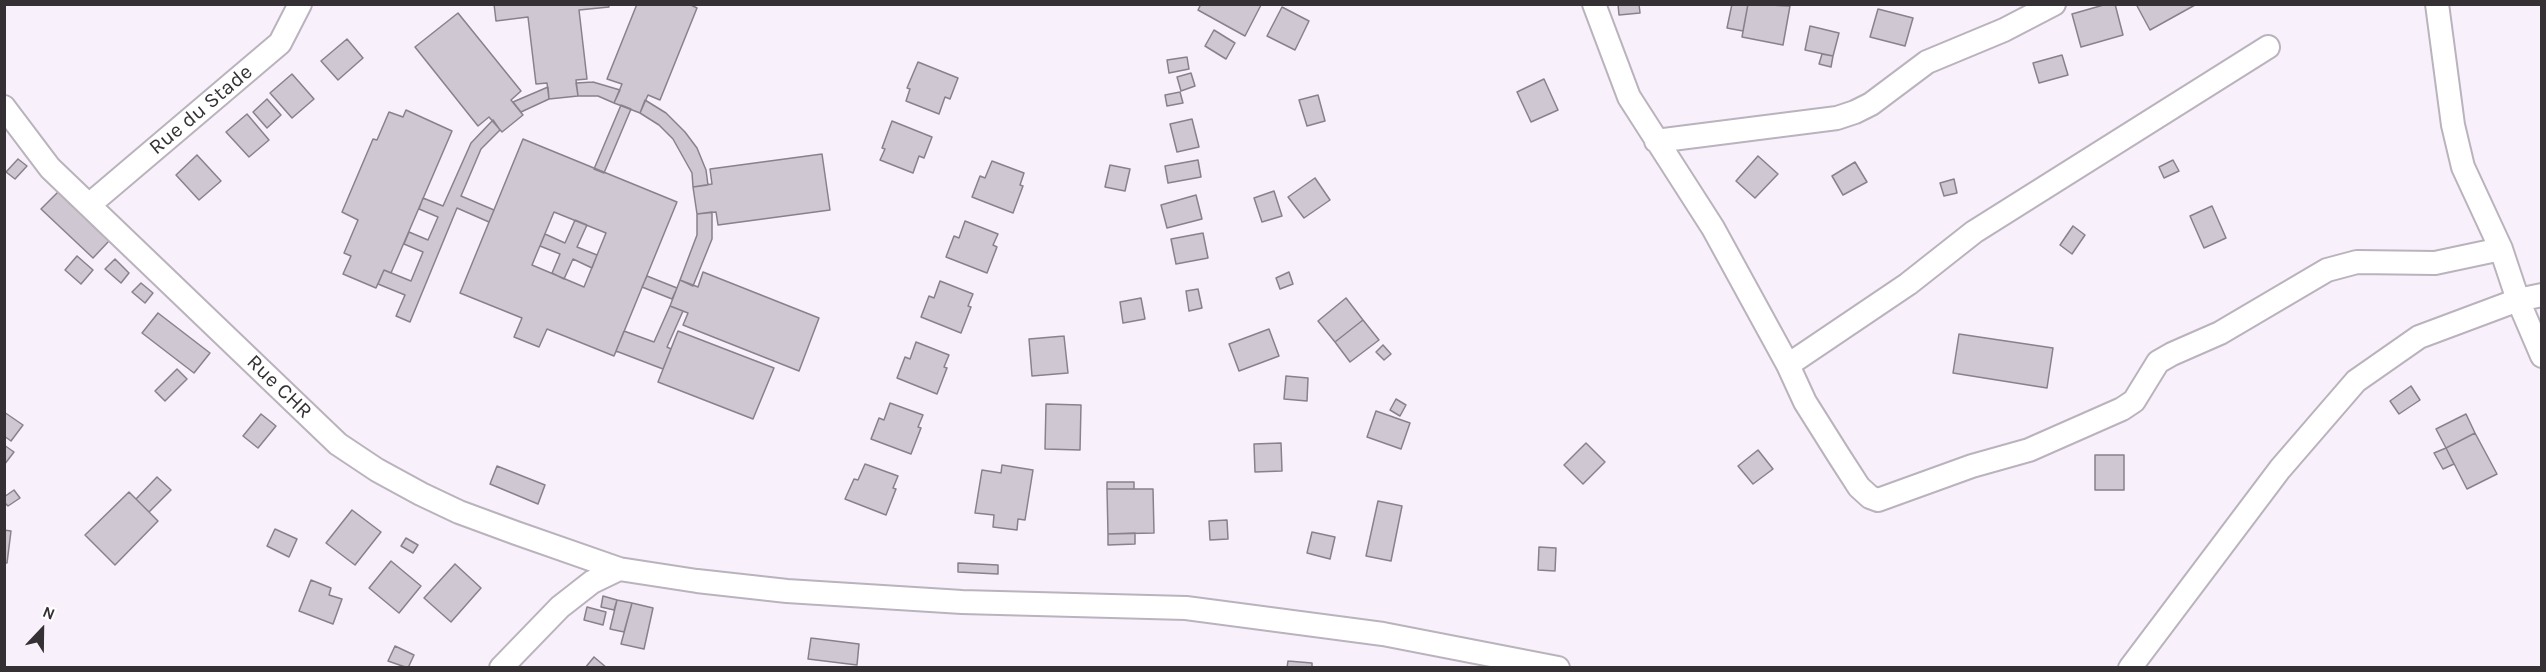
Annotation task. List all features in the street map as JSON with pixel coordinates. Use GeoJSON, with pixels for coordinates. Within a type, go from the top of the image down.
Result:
{"type":"FeatureCollection","features":[{"type":"Feature","properties":{"kind":"street","name":"Rue du Stade"},"geometry":{"type":"LineString","coordinates":[[89,205],[280,43],[300,4]]}},
{"type":"Feature","properties":{"kind":"street"},"geometry":{"type":"LineString","coordinates":[[1594,4],[1629,97],[1713,228],[1788,365],[1805,402],[1858,487],[1870,497],[1878,500],[1972,466],[2030,450],[2122,409],[2134,401],[2158,362],[2220,333],[2327,270],[2357,262],[2435,263],[2501,249]]}},
{"type":"Feature","properties":{"kind":"street"},"geometry":{"type":"LineString","coordinates":[[1656,141],[1837,118],[1855,112],[1871,104],[1927,62],[2004,30],[2054,4]]}},
{"type":"Feature","properties":{"kind":"street"},"geometry":{"type":"LineString","coordinates":[[2438,4],[2453,125],[2463,166],[2501,249],[2518,300],[2541,356]]}},
{"type":"Feature","properties":{"kind":"street"},"geometry":{"type":"LineString","coordinates":[[1788,365],[1908,284],[1974,232],[2268,47]]}},
{"type":"Feature","properties":{"kind":"street","name":"Rue CHR"},"geometry":{"type":"LineString","coordinates":[[4,107],[50,168],[338,444],[386,475],[459,512],[619,569],[696,582],[787,591],[962,602],[1186,608],[1217,611],[1383,634],[1558,668]]}},
{"type":"Feature","properties":{"kind":"street"},"geometry":{"type":"LineString","coordinates":[[2130,668],[2280,469],[2356,381],[2419,337],[2518,300],[2541,295]]}},
{"type":"Feature","properties":{"kind":"street"},"geometry":{"type":"LineString","coordinates":[[501,668],[560,607],[592,582],[619,569]]}},
{"type":"Feature","properties":{"kind":"building"},"geometry":{"type":"Polygon","coordinates":[[[494,4],[608,4],[609,7],[579,10],[587,79],[576,80],[578,96],[549,99],[547,83],[536,84],[528,17],[496,21],[494,4]]]}},
{"type":"Feature","properties":{"kind":"building"},"geometry":{"type":"Polygon","coordinates":[[[637,4],[689,4],[697,8],[660,100],[648,95],[640,113],[614,103],[622,84],[607,79],[637,4]]]}},
{"type":"Feature","properties":{"kind":"building"},"geometry":{"type":"Polygon","coordinates":[[[1201,4],[1261,5],[1245,36],[1198,10],[1201,4]]]}},
{"type":"Feature","properties":{"kind":"building"},"geometry":{"type":"Polygon","coordinates":[[[1618,4],[1639,4],[1640,13],[1619,15],[1618,4]]]}},
{"type":"Feature","properties":{"kind":"building"},"geometry":{"type":"Polygon","coordinates":[[[1732,4],[1748,4],[1743,31],[1727,28],[1732,4]]]}},
{"type":"Feature","properties":{"kind":"building"},"geometry":{"type":"Polygon","coordinates":[[[1748,4],[1790,6],[1783,45],[1742,37],[1748,4]]]}},
{"type":"Feature","properties":{"kind":"building"},"geometry":{"type":"Polygon","coordinates":[[[2107,4],[2115,4],[2123,35],[2081,47],[2072,14],[2107,4]]]}},
{"type":"Feature","properties":{"kind":"building"},"geometry":{"type":"Polygon","coordinates":[[[2136,4],[2194,4],[2195,5],[2150,30],[2136,4]]]}},
{"type":"Feature","properties":{"kind":"building"},"geometry":{"type":"Polygon","coordinates":[[[1282,7],[1309,21],[1295,50],[1267,36],[1282,7]]]}},
{"type":"Feature","properties":{"kind":"building"},"geometry":{"type":"Polygon","coordinates":[[[1878,9],[1913,18],[1905,46],[1870,37],[1878,9]]]}},
{"type":"Feature","properties":{"kind":"building"},"geometry":{"type":"Polygon","coordinates":[[[458,13],[521,91],[511,100],[523,115],[502,132],[489,117],[478,126],[415,47],[458,13]]]}},
{"type":"Feature","properties":{"kind":"building"},"geometry":{"type":"Polygon","coordinates":[[[1810,26],[1839,33],[1833,56],[1805,50],[1810,26]]]}},
{"type":"Feature","properties":{"kind":"building"},"geometry":{"type":"Polygon","coordinates":[[[1214,30],[1235,43],[1226,59],[1205,46],[1214,30]]]}},
{"type":"Feature","properties":{"kind":"building"},"geometry":{"type":"Polygon","coordinates":[[[347,39],[363,58],[338,80],[321,61],[347,39]]]}},
{"type":"Feature","properties":{"kind":"building"},"geometry":{"type":"Polygon","coordinates":[[[1822,54],[1833,56],[1831,67],[1819,64],[1822,54]]]}},
{"type":"Feature","properties":{"kind":"building"},"geometry":{"type":"Polygon","coordinates":[[[2062,55],[2068,75],[2039,83],[2033,63],[2062,55]]]}},
{"type":"Feature","properties":{"kind":"building"},"geometry":{"type":"Polygon","coordinates":[[[1187,57],[1189,69],[1169,73],[1167,60],[1187,57]]]}},
{"type":"Feature","properties":{"kind":"building"},"geometry":{"type":"Polygon","coordinates":[[[918,62],[958,78],[950,99],[945,97],[939,114],[906,101],[910,89],[907,88],[918,62]]]}},
{"type":"Feature","properties":{"kind":"building"},"geometry":{"type":"Polygon","coordinates":[[[1191,73],[1195,86],[1181,91],[1177,77],[1191,73]]]}},
{"type":"Feature","properties":{"kind":"building"},"geometry":{"type":"Polygon","coordinates":[[[292,74],[314,99],[292,118],[270,93],[292,74]]]}},
{"type":"Feature","properties":{"kind":"building"},"geometry":{"type":"Polygon","coordinates":[[[1544,79],[1558,110],[1531,122],[1517,92],[1544,79]]]}},
{"type":"Feature","properties":{"kind":"building"},"geometry":{"type":"Polygon","coordinates":[[[593,82],[620,90],[614,103],[598,96],[578,96],[576,83],[593,82]]]}},
{"type":"Feature","properties":{"kind":"building"},"geometry":{"type":"Polygon","coordinates":[[[548,87],[549,99],[521,112],[513,102],[548,87]]]}},
{"type":"Feature","properties":{"kind":"building"},"geometry":{"type":"Polygon","coordinates":[[[1180,92],[1183,103],[1167,106],[1165,95],[1180,92]]]}},
{"type":"Feature","properties":{"kind":"building"},"geometry":{"type":"Polygon","coordinates":[[[1318,95],[1325,121],[1307,126],[1299,100],[1318,95]]]}},
{"type":"Feature","properties":{"kind":"building"},"geometry":{"type":"Polygon","coordinates":[[[267,99],[281,115],[267,128],[253,112],[267,99]]]}},
{"type":"Feature","properties":{"kind":"building"},"geometry":{"type":"Polygon","coordinates":[[[645,100],[666,113],[697,148],[706,170],[708,185],[693,187],[692,173],[673,139],[659,125],[640,113],[645,100]]]}},
{"type":"Feature","properties":{"kind":"building"},"geometry":{"type":"Polygon","coordinates":[[[621,105],[631,109],[604,173],[594,169],[621,105]]]}},
{"type":"Feature","properties":{"kind":"building"},"geometry":{"type":"Polygon","coordinates":[[[406,110],[452,131],[391,273],[384,270],[376,288],[343,274],[351,256],[344,253],[358,220],[342,212],[373,139],[377,140],[389,112],[403,117],[406,110]]]}},
{"type":"Feature","properties":{"kind":"building"},"geometry":{"type":"Polygon","coordinates":[[[247,114],[269,140],[249,157],[226,132],[247,114]]]}},
{"type":"Feature","properties":{"kind":"building"},"geometry":{"type":"Polygon","coordinates":[[[1192,119],[1199,147],[1177,152],[1170,124],[1192,119]]]}},
{"type":"Feature","properties":{"kind":"building"},"geometry":{"type":"Polygon","coordinates":[[[493,120],[500,130],[481,149],[461,196],[494,210],[489,222],[457,208],[410,322],[396,316],[405,295],[378,284],[384,270],[411,281],[423,252],[404,244],[409,232],[428,240],[438,217],[419,209],[423,198],[443,206],[471,143],[493,120]]]}},
{"type":"Feature","properties":{"kind":"building"},"geometry":{"type":"Polygon","coordinates":[[[892,121],[932,137],[924,158],[919,156],[913,173],[880,160],[892,121]]]}},
{"type":"Feature","properties":{"kind":"building"},"geometry":{"type":"Polygon","coordinates":[[[523,139],[677,202],[614,356],[547,329],[539,347],[514,337],[522,318],[460,293],[523,139]],[[554,212],[532,265],[584,287],[606,233],[554,212]]]}},
{"type":"Feature","properties":{"kind":"building"},"geometry":{"type":"Polygon","coordinates":[[[822,154],[830,210],[718,225],[716,212],[697,214],[693,187],[712,184],[710,169],[822,154]]]}},
{"type":"Feature","properties":{"kind":"building"},"geometry":{"type":"Polygon","coordinates":[[[197,155],[221,181],[199,200],[176,175],[197,155]]]}},
{"type":"Feature","properties":{"kind":"building"},"geometry":{"type":"Polygon","coordinates":[[[1758,156],[1778,174],[1755,198],[1736,181],[1758,156]]]}},
{"type":"Feature","properties":{"kind":"building"},"geometry":{"type":"Polygon","coordinates":[[[18,159],[27,166],[15,179],[6,172],[18,159]]]}},
{"type":"Feature","properties":{"kind":"building"},"geometry":{"type":"Polygon","coordinates":[[[1198,160],[1201,177],[1168,183],[1165,166],[1198,160]]]}},
{"type":"Feature","properties":{"kind":"building"},"geometry":{"type":"Polygon","coordinates":[[[2173,160],[2179,171],[2164,178],[2159,167],[2173,160]]]}},
{"type":"Feature","properties":{"kind":"building"},"geometry":{"type":"Polygon","coordinates":[[[992,161],[1024,173],[1020,185],[1023,186],[1013,213],[972,197],[980,176],[985,178],[992,161]]]}},
{"type":"Feature","properties":{"kind":"building"},"geometry":{"type":"Polygon","coordinates":[[[1855,162],[1867,182],[1843,195],[1832,176],[1855,162]]]}},
{"type":"Feature","properties":{"kind":"building"},"geometry":{"type":"Polygon","coordinates":[[[1110,165],[1130,169],[1125,191],[1105,187],[1110,165]]]}},
{"type":"Feature","properties":{"kind":"building"},"geometry":{"type":"Polygon","coordinates":[[[1315,178],[1330,200],[1304,218],[1288,197],[1315,178]]]}},
{"type":"Feature","properties":{"kind":"building"},"geometry":{"type":"Polygon","coordinates":[[[1954,179],[1957,193],[1944,196],[1940,183],[1954,179]]]}},
{"type":"Feature","properties":{"kind":"building"},"geometry":{"type":"Polygon","coordinates":[[[1274,191],[1282,216],[1262,222],[1254,198],[1274,191]]]}},
{"type":"Feature","properties":{"kind":"building"},"geometry":{"type":"Polygon","coordinates":[[[58,192],[109,241],[93,258],[41,209],[58,192]]]}},
{"type":"Feature","properties":{"kind":"building"},"geometry":{"type":"Polygon","coordinates":[[[1196,195],[1202,219],[1167,228],[1161,205],[1196,195]]]}},
{"type":"Feature","properties":{"kind":"building"},"geometry":{"type":"Polygon","coordinates":[[[2212,206],[2226,238],[2204,248],[2190,216],[2212,206]]]}},
{"type":"Feature","properties":{"kind":"building"},"geometry":{"type":"Polygon","coordinates":[[[712,212],[712,239],[693,286],[680,280],[697,235],[697,214],[712,212]]]}},
{"type":"Feature","properties":{"kind":"building"},"geometry":{"type":"Polygon","coordinates":[[[575,220],[587,225],[577,247],[597,255],[592,268],[573,259],[564,279],[552,273],[560,254],[540,246],[545,234],[565,243],[575,220]]]}},
{"type":"Feature","properties":{"kind":"building"},"geometry":{"type":"Polygon","coordinates":[[[965,221],[998,234],[993,245],[997,247],[987,273],[946,257],[954,236],[959,238],[965,221]]]}},
{"type":"Feature","properties":{"kind":"building"},"geometry":{"type":"Polygon","coordinates":[[[2073,226],[2085,235],[2072,254],[2060,245],[2073,226]]]}},
{"type":"Feature","properties":{"kind":"building"},"geometry":{"type":"Polygon","coordinates":[[[1203,233],[1208,258],[1176,264],[1171,239],[1203,233]]]}},
{"type":"Feature","properties":{"kind":"building"},"geometry":{"type":"Polygon","coordinates":[[[77,256],[93,270],[81,284],[65,270],[77,256]]]}},
{"type":"Feature","properties":{"kind":"building"},"geometry":{"type":"Polygon","coordinates":[[[115,259],[129,273],[121,283],[105,269],[115,259]]]}},
{"type":"Feature","properties":{"kind":"building"},"geometry":{"type":"Polygon","coordinates":[[[703,272],[819,318],[799,371],[683,325],[688,313],[670,306],[680,280],[698,287],[703,272]]]}},
{"type":"Feature","properties":{"kind":"building"},"geometry":{"type":"Polygon","coordinates":[[[1289,272],[1293,284],[1280,289],[1276,278],[1289,272]]]}},
{"type":"Feature","properties":{"kind":"building"},"geometry":{"type":"Polygon","coordinates":[[[647,276],[677,288],[672,299],[642,287],[647,276]]]}},
{"type":"Feature","properties":{"kind":"building"},"geometry":{"type":"Polygon","coordinates":[[[940,281],[973,294],[968,306],[971,307],[961,333],[921,317],[929,296],[934,298],[940,281]]]}},
{"type":"Feature","properties":{"kind":"building"},"geometry":{"type":"Polygon","coordinates":[[[141,283],[153,293],[145,303],[132,292],[141,283]]]}},
{"type":"Feature","properties":{"kind":"building"},"geometry":{"type":"Polygon","coordinates":[[[1198,289],[1202,308],[1189,311],[1186,291],[1198,289]]]}},
{"type":"Feature","properties":{"kind":"building"},"geometry":{"type":"Polygon","coordinates":[[[1141,298],[1145,319],[1123,323],[1120,302],[1141,298]]]}},
{"type":"Feature","properties":{"kind":"building"},"geometry":{"type":"Polygon","coordinates":[[[1346,298],[1363,320],[1335,342],[1318,321],[1346,298]]]}},
{"type":"Feature","properties":{"kind":"building"},"geometry":{"type":"Polygon","coordinates":[[[670,306],[683,311],[667,347],[671,349],[663,369],[616,351],[624,331],[654,342],[670,306]]]}},
{"type":"Feature","properties":{"kind":"building"},"geometry":{"type":"Polygon","coordinates":[[[158,313],[210,353],[194,373],[142,333],[158,313]]]}},
{"type":"Feature","properties":{"kind":"building"},"geometry":{"type":"Polygon","coordinates":[[[1363,320],[1379,340],[1350,362],[1335,342],[1363,320]]]}},
{"type":"Feature","properties":{"kind":"building"},"geometry":{"type":"Polygon","coordinates":[[[1269,329],[1279,356],[1239,371],[1229,344],[1269,329]]]}},
{"type":"Feature","properties":{"kind":"building"},"geometry":{"type":"Polygon","coordinates":[[[678,331],[774,368],[753,419],[658,382],[678,331]]]}},
{"type":"Feature","properties":{"kind":"building"},"geometry":{"type":"Polygon","coordinates":[[[1959,334],[2053,348],[2047,388],[1953,373],[1959,334]]]}},
{"type":"Feature","properties":{"kind":"building"},"geometry":{"type":"Polygon","coordinates":[[[1064,336],[1068,373],[1032,376],[1029,339],[1064,336]]]}},
{"type":"Feature","properties":{"kind":"building"},"geometry":{"type":"Polygon","coordinates":[[[916,342],[949,355],[944,367],[947,368],[937,394],[897,378],[905,357],[910,359],[916,342]]]}},
{"type":"Feature","properties":{"kind":"building"},"geometry":{"type":"Polygon","coordinates":[[[1383,345],[1391,354],[1384,360],[1376,352],[1383,345]]]}},
{"type":"Feature","properties":{"kind":"building"},"geometry":{"type":"Polygon","coordinates":[[[177,369],[187,379],[165,401],[155,391],[177,369]]]}},
{"type":"Feature","properties":{"kind":"building"},"geometry":{"type":"Polygon","coordinates":[[[1286,376],[1308,378],[1307,401],[1284,399],[1286,376]]]}},
{"type":"Feature","properties":{"kind":"building"},"geometry":{"type":"Polygon","coordinates":[[[2411,386],[2420,400],[2399,414],[2390,401],[2411,386]]]}},
{"type":"Feature","properties":{"kind":"building"},"geometry":{"type":"Polygon","coordinates":[[[1396,399],[1406,405],[1400,416],[1390,410],[1396,399]]]}},
{"type":"Feature","properties":{"kind":"building"},"geometry":{"type":"Polygon","coordinates":[[[890,403],[923,415],[918,427],[921,428],[911,454],[871,439],[879,418],[884,420],[890,403]]]}},
{"type":"Feature","properties":{"kind":"building"},"geometry":{"type":"Polygon","coordinates":[[[1046,404],[1081,405],[1080,450],[1045,449],[1046,404]]]}},
{"type":"Feature","properties":{"kind":"building"},"geometry":{"type":"Polygon","coordinates":[[[1376,411],[1410,423],[1401,449],[1367,437],[1376,411]]]}},
{"type":"Feature","properties":{"kind":"building"},"geometry":{"type":"Polygon","coordinates":[[[4,412],[23,425],[11,441],[4,436],[4,412]]]}},
{"type":"Feature","properties":{"kind":"building"},"geometry":{"type":"Polygon","coordinates":[[[261,414],[276,426],[258,448],[243,436],[261,414]]]}},
{"type":"Feature","properties":{"kind":"building"},"geometry":{"type":"Polygon","coordinates":[[[2466,414],[2475,433],[2446,448],[2436,429],[2466,414]]]}},
{"type":"Feature","properties":{"kind":"building"},"geometry":{"type":"Polygon","coordinates":[[[2475,433],[2497,474],[2467,489],[2446,448],[2475,433]]]}},
{"type":"Feature","properties":{"kind":"building"},"geometry":{"type":"Polygon","coordinates":[[[1281,443],[1282,471],[1255,472],[1254,444],[1281,443]]]}},
{"type":"Feature","properties":{"kind":"building"},"geometry":{"type":"Polygon","coordinates":[[[1586,443],[1605,462],[1583,484],[1564,465],[1586,443]]]}},
{"type":"Feature","properties":{"kind":"building"},"geometry":{"type":"Polygon","coordinates":[[[4,445],[14,452],[4,465],[4,445]]]}},
{"type":"Feature","properties":{"kind":"building"},"geometry":{"type":"Polygon","coordinates":[[[2446,448],[2454,464],[2443,469],[2434,453],[2446,448]]]}},
{"type":"Feature","properties":{"kind":"building"},"geometry":{"type":"Polygon","coordinates":[[[1758,450],[1773,469],[1753,484],[1738,466],[1758,450]]]}},
{"type":"Feature","properties":{"kind":"building"},"geometry":{"type":"Polygon","coordinates":[[[2095,455],[2124,455],[2124,490],[2095,490],[2095,455]]]}},
{"type":"Feature","properties":{"kind":"building"},"geometry":{"type":"Polygon","coordinates":[[[865,464],[898,476],[893,488],[896,489],[886,515],[845,499],[854,479],[858,480],[865,464]]]}},
{"type":"Feature","properties":{"kind":"building"},"geometry":{"type":"Polygon","coordinates":[[[1002,465],[1033,470],[1025,520],[1018,519],[1017,530],[993,527],[994,515],[975,513],[982,470],[1001,473],[1002,465]]]}},
{"type":"Feature","properties":{"kind":"building"},"geometry":{"type":"Polygon","coordinates":[[[497,466],[545,485],[538,504],[490,484],[497,466]]]}},
{"type":"Feature","properties":{"kind":"building"},"geometry":{"type":"Polygon","coordinates":[[[157,477],[171,490],[149,512],[136,499],[157,477]]]}},
{"type":"Feature","properties":{"kind":"building"},"geometry":{"type":"Polygon","coordinates":[[[1107,482],[1134,482],[1134,489],[1107,489],[1107,482]]]}},
{"type":"Feature","properties":{"kind":"building"},"geometry":{"type":"Polygon","coordinates":[[[1107,489],[1153,489],[1154,533],[1108,534],[1107,489]]]}},
{"type":"Feature","properties":{"kind":"building"},"geometry":{"type":"Polygon","coordinates":[[[14,490],[20,498],[8,506],[4,502],[4,497],[14,490]]]}},
{"type":"Feature","properties":{"kind":"building"},"geometry":{"type":"Polygon","coordinates":[[[129,492],[158,521],[115,565],[85,535],[129,492]]]}},
{"type":"Feature","properties":{"kind":"building"},"geometry":{"type":"Polygon","coordinates":[[[1378,501],[1402,506],[1391,561],[1366,556],[1378,501]]]}},
{"type":"Feature","properties":{"kind":"building"},"geometry":{"type":"Polygon","coordinates":[[[352,510],[381,532],[355,565],[326,543],[352,510]]]}},
{"type":"Feature","properties":{"kind":"building"},"geometry":{"type":"Polygon","coordinates":[[[1227,520],[1228,539],[1210,540],[1209,521],[1227,520]]]}},
{"type":"Feature","properties":{"kind":"building"},"geometry":{"type":"Polygon","coordinates":[[[275,529],[297,539],[289,557],[267,546],[275,529]]]}},
{"type":"Feature","properties":{"kind":"building"},"geometry":{"type":"Polygon","coordinates":[[[4,530],[11,531],[7,563],[4,563],[4,530]]]}},
{"type":"Feature","properties":{"kind":"building"},"geometry":{"type":"Polygon","coordinates":[[[1312,532],[1335,537],[1330,559],[1307,553],[1312,532]]]}},
{"type":"Feature","properties":{"kind":"building"},"geometry":{"type":"Polygon","coordinates":[[[1135,533],[1135,544],[1108,545],[1108,534],[1135,533]]]}},
{"type":"Feature","properties":{"kind":"building"},"geometry":{"type":"Polygon","coordinates":[[[406,538],[418,545],[413,553],[401,546],[406,538]]]}},
{"type":"Feature","properties":{"kind":"building"},"geometry":{"type":"Polygon","coordinates":[[[1539,547],[1556,548],[1555,571],[1538,570],[1539,547]]]}},
{"type":"Feature","properties":{"kind":"building"},"geometry":{"type":"Polygon","coordinates":[[[391,561],[421,586],[399,613],[369,588],[391,561]]]}},
{"type":"Feature","properties":{"kind":"building"},"geometry":{"type":"Polygon","coordinates":[[[958,563],[998,565],[998,574],[958,572],[958,563]]]}},
{"type":"Feature","properties":{"kind":"building"},"geometry":{"type":"Polygon","coordinates":[[[455,564],[481,588],[451,622],[424,598],[455,564]]]}},
{"type":"Feature","properties":{"kind":"building"},"geometry":{"type":"Polygon","coordinates":[[[311,580],[331,588],[329,595],[342,599],[333,624],[299,611],[311,580]]]}},
{"type":"Feature","properties":{"kind":"building"},"geometry":{"type":"Polygon","coordinates":[[[603,596],[617,600],[614,610],[601,607],[603,596]]]}},
{"type":"Feature","properties":{"kind":"building"},"geometry":{"type":"Polygon","coordinates":[[[617,600],[632,603],[624,632],[610,629],[617,600]]]}},
{"type":"Feature","properties":{"kind":"building"},"geometry":{"type":"Polygon","coordinates":[[[632,603],[653,608],[644,649],[621,644],[632,603]]]}},
{"type":"Feature","properties":{"kind":"building"},"geometry":{"type":"Polygon","coordinates":[[[587,607],[606,612],[603,625],[584,620],[587,607]]]}},
{"type":"Feature","properties":{"kind":"building"},"geometry":{"type":"Polygon","coordinates":[[[811,638],[859,644],[857,665],[808,659],[811,638]]]}},
{"type":"Feature","properties":{"kind":"building"},"geometry":{"type":"Polygon","coordinates":[[[395,646],[414,655],[408,668],[388,661],[395,646]]]}},
{"type":"Feature","properties":{"kind":"building"},"geometry":{"type":"Polygon","coordinates":[[[594,657],[607,668],[585,668],[594,657]]]}},
{"type":"Feature","properties":{"kind":"building"},"geometry":{"type":"Polygon","coordinates":[[[1288,661],[1312,663],[1312,668],[1287,668],[1288,661]]]}}]}
